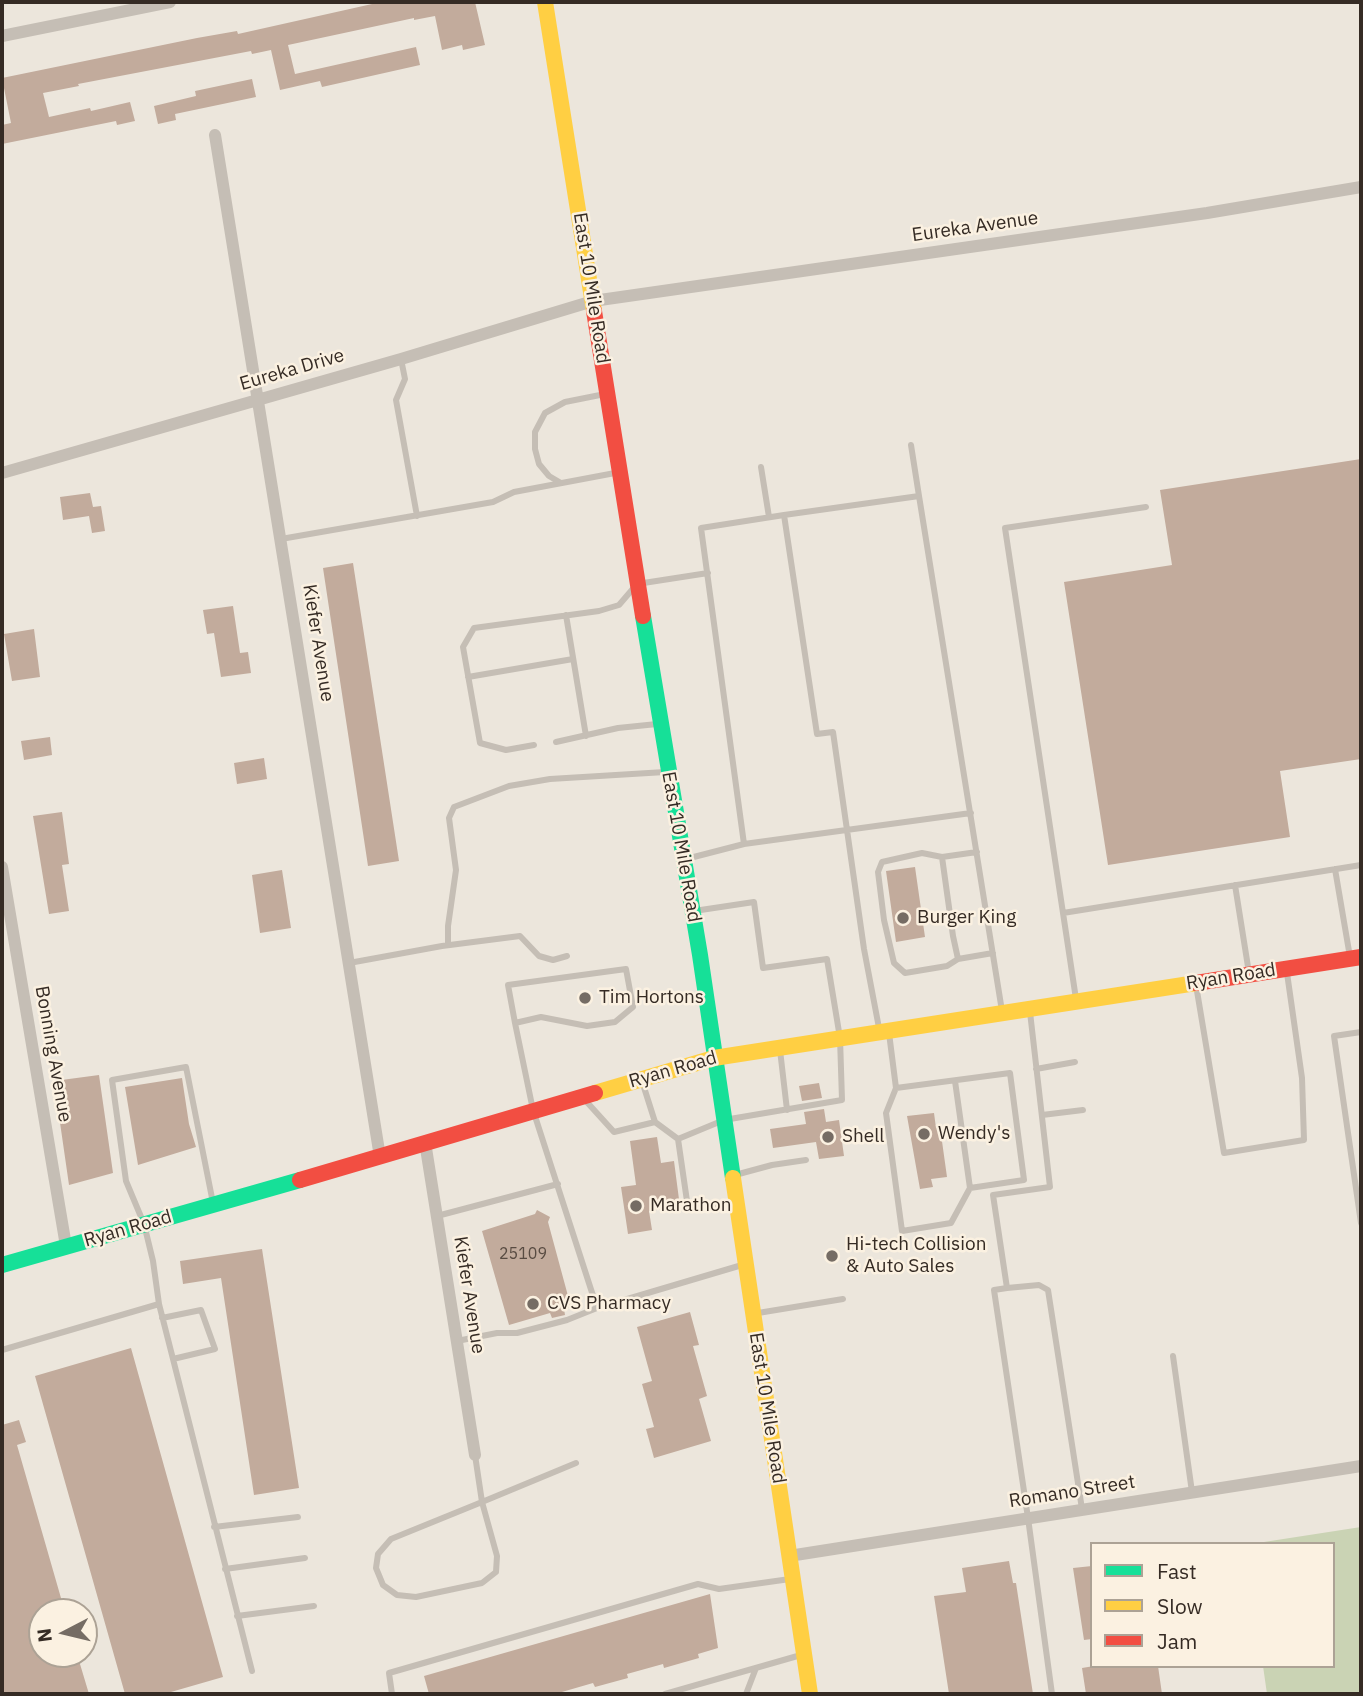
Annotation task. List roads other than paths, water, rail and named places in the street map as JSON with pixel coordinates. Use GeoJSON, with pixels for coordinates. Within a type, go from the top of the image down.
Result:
{"type":"FeatureCollection","features":[{"type":"Feature","properties":{"kind":"main road","name":"East 10 Mile Road"},"geometry":{"type":"LineString","coordinates":[[545,2],[734,1176],[752,1314],[810,1694]]}},
{"type":"Feature","properties":{"kind":"main road","name":"Ryan Road"},"geometry":{"type":"LineString","coordinates":[[2,1265],[714,1058],[1356,958]]}},
{"type":"Feature","properties":{"kind":"street"},"geometry":{"type":"LineString","coordinates":[[2,36],[170,2]]}},
{"type":"Feature","properties":{"kind":"street","name":"Kiefer Avenue"},"geometry":{"type":"LineString","coordinates":[[215,135],[380,1157]]}},
{"type":"Feature","properties":{"kind":"street","name":"Eureka Avenue"},"geometry":{"type":"LineString","coordinates":[[593,301],[1193,215],[1361,187]]}},
{"type":"Feature","properties":{"kind":"street","name":"Eureka Drive"},"geometry":{"type":"LineString","coordinates":[[2,473],[593,301]]}},
{"type":"Feature","properties":{"kind":"street","name":"Bonning Avenue"},"geometry":{"type":"LineString","coordinates":[[2,867],[66,1246]]}},
{"type":"Feature","properties":{"kind":"street","name":"Kiefer Avenue"},"geometry":{"type":"LineString","coordinates":[[425,1142],[475,1455]]}},
{"type":"Feature","properties":{"kind":"street","name":"Romano Street"},"geometry":{"type":"LineString","coordinates":[[789,1556],[1361,1466]]}},
{"type":"Feature","properties":{"kind":"lane"},"geometry":{"type":"LineString","coordinates":[[401,359],[405,379],[396,400],[417,516]]}},
{"type":"Feature","properties":{"kind":"lane"},"geometry":{"type":"LineString","coordinates":[[561,483],[549,477],[539,464],[535,449],[535,432],[545,413],[565,402],[607,393]]}},
{"type":"Feature","properties":{"kind":"lane"},"geometry":{"type":"LineString","coordinates":[[911,445],[1002,1013]]}},
{"type":"Feature","properties":{"kind":"lane"},"geometry":{"type":"LineString","coordinates":[[761,467],[769,517]]}},
{"type":"Feature","properties":{"kind":"lane"},"geometry":{"type":"LineString","coordinates":[[281,539],[493,502],[514,492],[620,472]]}},
{"type":"Feature","properties":{"kind":"lane"},"geometry":{"type":"LineString","coordinates":[[744,844],[701,528],[919,496]]}},
{"type":"Feature","properties":{"kind":"lane"},"geometry":{"type":"LineString","coordinates":[[1076,1002],[1005,528],[1146,507]]}},
{"type":"Feature","properties":{"kind":"lane"},"geometry":{"type":"LineString","coordinates":[[783,515],[817,734],[833,732],[864,949],[897,1088],[886,1113],[902,1231],[951,1223],[970,1188],[955,1082]]}},
{"type":"Feature","properties":{"kind":"lane"},"geometry":{"type":"LineString","coordinates":[[534,745],[506,750],[480,743],[463,647],[474,628],[599,611],[618,605],[637,584],[708,573]]}},
{"type":"Feature","properties":{"kind":"lane"},"geometry":{"type":"LineString","coordinates":[[566,615],[586,736]]}},
{"type":"Feature","properties":{"kind":"lane"},"geometry":{"type":"LineString","coordinates":[[468,677],[573,659]]}},
{"type":"Feature","properties":{"kind":"lane"},"geometry":{"type":"LineString","coordinates":[[556,742],[661,723]]}},
{"type":"Feature","properties":{"kind":"lane"},"geometry":{"type":"LineString","coordinates":[[448,945],[456,870],[449,818],[454,807],[509,786],[550,779],[669,772]]}},
{"type":"Feature","properties":{"kind":"lane"},"geometry":{"type":"LineString","coordinates":[[683,860],[744,844],[971,813]]}},
{"type":"Feature","properties":{"kind":"lane"},"geometry":{"type":"LineString","coordinates":[[977,852],[942,857],[922,853],[882,862],[878,872],[884,920],[894,963],[905,972],[947,966],[958,960],[993,953]]}},
{"type":"Feature","properties":{"kind":"lane"},"geometry":{"type":"LineString","coordinates":[[942,857],[958,960]]}},
{"type":"Feature","properties":{"kind":"lane"},"geometry":{"type":"LineString","coordinates":[[1063,913],[1361,865]]}},
{"type":"Feature","properties":{"kind":"lane"},"geometry":{"type":"LineString","coordinates":[[1335,869],[1356,958]]}},
{"type":"Feature","properties":{"kind":"lane"},"geometry":{"type":"LineString","coordinates":[[1235,885],[1249,975]]}},
{"type":"Feature","properties":{"kind":"lane"},"geometry":{"type":"LineString","coordinates":[[678,1139],[724,1120],[842,1101],[840,1038],[827,959],[764,968],[754,902],[692,911]]}},
{"type":"Feature","properties":{"kind":"lane"},"geometry":{"type":"LineString","coordinates":[[349,963],[448,945],[520,936],[539,956],[553,960],[567,956]]}},
{"type":"Feature","properties":{"kind":"lane"},"geometry":{"type":"LineString","coordinates":[[515,1023],[541,1017],[587,1026],[615,1022],[633,1007],[626,968],[508,985],[515,1023],[533,1111],[597,1308]]}},
{"type":"Feature","properties":{"kind":"lane"},"geometry":{"type":"LineString","coordinates":[[1196,983],[1224,1153],[1237,1151],[1304,1140],[1302,1078],[1286,969]]}},
{"type":"Feature","properties":{"kind":"lane"},"geometry":{"type":"LineString","coordinates":[[1007,1288],[993,1195],[1050,1187],[1029,1009]]}},
{"type":"Feature","properties":{"kind":"lane"},"geometry":{"type":"LineString","coordinates":[[1361,1031],[1334,1036],[1361,1223]]}},
{"type":"Feature","properties":{"kind":"lane"},"geometry":{"type":"LineString","coordinates":[[780,1048],[787,1110]]}},
{"type":"Feature","properties":{"kind":"lane"},"geometry":{"type":"LineString","coordinates":[[1037,1069],[1075,1062]]}},
{"type":"Feature","properties":{"kind":"lane"},"geometry":{"type":"LineString","coordinates":[[213,1205],[186,1067],[112,1080],[125,1181],[144,1224],[162,1318],[252,1671]]}},
{"type":"Feature","properties":{"kind":"lane"},"geometry":{"type":"LineString","coordinates":[[897,1088],[1010,1073],[1024,1180],[970,1188]]}},
{"type":"Feature","properties":{"kind":"lane"},"geometry":{"type":"LineString","coordinates":[[642,1079],[655,1122],[678,1139],[688,1208],[738,1204]]}},
{"type":"Feature","properties":{"kind":"lane"},"geometry":{"type":"LineString","coordinates":[[582,1096],[614,1132],[655,1122]]}},
{"type":"Feature","properties":{"kind":"lane"},"geometry":{"type":"LineString","coordinates":[[1042,1115],[1083,1110]]}},
{"type":"Feature","properties":{"kind":"lane"},"geometry":{"type":"LineString","coordinates":[[734,1176],[772,1165],[806,1160]]}},
{"type":"Feature","properties":{"kind":"lane"},"geometry":{"type":"LineString","coordinates":[[437,1216],[558,1184]]}},
{"type":"Feature","properties":{"kind":"lane"},"geometry":{"type":"LineString","coordinates":[[457,1340],[497,1333],[517,1333],[567,1320],[597,1308],[747,1263]]}},
{"type":"Feature","properties":{"kind":"lane"},"geometry":{"type":"LineString","coordinates":[[1052,1694],[994,1290],[1039,1285],[1048,1290],[1083,1509]]}},
{"type":"Feature","properties":{"kind":"lane"},"geometry":{"type":"LineString","coordinates":[[752,1314],[843,1299]]}},
{"type":"Feature","properties":{"kind":"lane"},"geometry":{"type":"LineString","coordinates":[[2,1350],[159,1304]]}},
{"type":"Feature","properties":{"kind":"lane"},"geometry":{"type":"LineString","coordinates":[[162,1318],[201,1310],[215,1349],[173,1359]]}},
{"type":"Feature","properties":{"kind":"lane"},"geometry":{"type":"LineString","coordinates":[[1173,1356],[1192,1493]]}},
{"type":"Feature","properties":{"kind":"lane"},"geometry":{"type":"LineString","coordinates":[[475,1455],[482,1502],[497,1556],[496,1572],[482,1583],[416,1597],[397,1595],[383,1585],[376,1568],[378,1554],[391,1539],[482,1502],[576,1463]]}},
{"type":"Feature","properties":{"kind":"lane"},"geometry":{"type":"LineString","coordinates":[[214,1527],[298,1517]]}},
{"type":"Feature","properties":{"kind":"lane"},"geometry":{"type":"LineString","coordinates":[[225,1569],[305,1558]]}},
{"type":"Feature","properties":{"kind":"lane"},"geometry":{"type":"LineString","coordinates":[[392,1694],[389,1673],[698,1584],[719,1588],[792,1579]]}},
{"type":"Feature","properties":{"kind":"lane"},"geometry":{"type":"LineString","coordinates":[[237,1616],[314,1606]]}},
{"type":"Feature","properties":{"kind":"lane"},"geometry":{"type":"LineString","coordinates":[[666,1694],[804,1654]]}},
{"type":"Feature","properties":{"kind":"lane"},"geometry":{"type":"LineString","coordinates":[[746,1694],[756,1668]]}},
{"type":"Feature","properties":{"kind":"place","name":"Burger King"},"geometry":{"type":"Point","coordinates":[903,918]}},
{"type":"Feature","properties":{"kind":"place","name":"Tim Hortons"},"geometry":{"type":"Point","coordinates":[585,998]}},
{"type":"Feature","properties":{"kind":"place","name":"Wendy's"},"geometry":{"type":"Point","coordinates":[924,1134]}},
{"type":"Feature","properties":{"kind":"place","name":"Shell"},"geometry":{"type":"Point","coordinates":[828,1137]}},
{"type":"Feature","properties":{"kind":"place","name":"Marathon"},"geometry":{"type":"Point","coordinates":[636,1206]}},
{"type":"Feature","properties":{"kind":"place","name":"Hi-tech Collision & Auto Sales"},"geometry":{"type":"Point","coordinates":[832,1256]}},
{"type":"Feature","properties":{"kind":"place","name":"CVS Pharmacy"},"geometry":{"type":"Point","coordinates":[533,1304]}}]}
